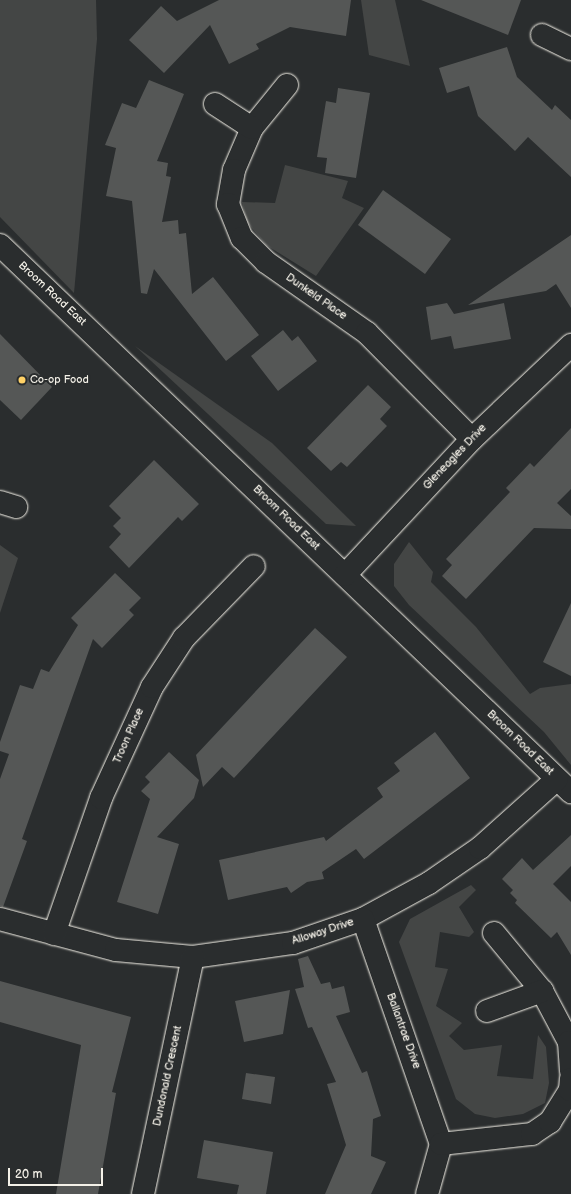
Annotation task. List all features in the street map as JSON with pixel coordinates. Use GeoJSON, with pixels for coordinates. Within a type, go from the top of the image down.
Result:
{"type":"FeatureCollection","features":[{"type":"Feature","properties":{"kind":"street"},"geometry":{"type":"LineString","coordinates":[[542,35],[571,49]]}},
{"type":"Feature","properties":{"kind":"street","name":"Dunkeld Place"},"geometry":{"type":"LineString","coordinates":[[287,85],[252,128],[234,170],[228,204],[242,238],[266,262],[367,333],[472,439]]}},
{"type":"Feature","properties":{"kind":"street"},"geometry":{"type":"LineString","coordinates":[[215,104],[252,128]]}},
{"type":"Feature","properties":{"kind":"street","name":"Broom Road East"},"geometry":{"type":"LineString","coordinates":[[0,245],[345,574],[564,786]]}},
{"type":"Feature","properties":{"kind":"street","name":"Gleneagles Drive"},"geometry":{"type":"LineString","coordinates":[[345,574],[472,439],[571,345]]}},
{"type":"Feature","properties":{"kind":"street","name":"Troon Place"},"geometry":{"type":"LineString","coordinates":[[54,934],[101,798],[152,687],[184,638],[254,566]]}},
{"type":"Feature","properties":{"kind":"street","name":"Alloway Drive"},"geometry":{"type":"LineString","coordinates":[[0,919],[116,950],[193,957],[293,943],[363,919],[428,883],[480,848],[564,786]]}},
{"type":"Feature","properties":{"kind":"street","name":"Ballantrae Drive"},"geometry":{"type":"LineString","coordinates":[[363,919],[441,1144]]}},
{"type":"Feature","properties":{"kind":"street"},"geometry":{"type":"LineString","coordinates":[[494,933],[542,991],[569,1042],[571,1070]]}},
{"type":"Feature","properties":{"kind":"street","name":"Dundonald Crescent"},"geometry":{"type":"LineString","coordinates":[[143,1194],[193,957]]}},
{"type":"Feature","properties":{"kind":"street"},"geometry":{"type":"LineString","coordinates":[[486,1011],[542,991]]}},
{"type":"Feature","properties":{"kind":"street"},"geometry":{"type":"LineString","coordinates":[[427,1194],[441,1144],[532,1134],[550,1122],[570,1090],[571,1079]]}},
{"type":"Feature","properties":{"kind":"shaded area"},"geometry":{"type":"Polygon","coordinates":[[[0,0],[96,0],[97,39],[74,293],[0,217],[0,0]]]}},
{"type":"Feature","properties":{"kind":"shaded area"},"geometry":{"type":"Polygon","coordinates":[[[361,0],[395,0],[410,66],[369,55],[361,0]]]}},
{"type":"Feature","properties":{"kind":"shaded area"},"geometry":{"type":"Polygon","coordinates":[[[285,165],[348,181],[342,198],[364,208],[316,276],[266,245],[247,222],[242,202],[275,203],[285,165]]]}},
{"type":"Feature","properties":{"kind":"shaded area"},"geometry":{"type":"Polygon","coordinates":[[[135,346],[272,443],[356,526],[326,524],[135,346]]]}},
{"type":"Feature","properties":{"kind":"shaded area"},"geometry":{"type":"Polygon","coordinates":[[[409,542],[433,572],[431,582],[476,627],[530,694],[540,688],[571,684],[571,765],[544,732],[409,605],[394,586],[394,564],[409,542]]]}},
{"type":"Feature","properties":{"kind":"shaded area"},"geometry":{"type":"Polygon","coordinates":[[[0,545],[18,558],[0,613],[0,545]]]}},
{"type":"Feature","properties":{"kind":"shaded area"},"geometry":{"type":"Polygon","coordinates":[[[471,885],[476,890],[459,907],[474,932],[469,937],[440,932],[435,967],[448,969],[436,1006],[462,1023],[449,1036],[464,1050],[502,1045],[497,1076],[533,1079],[538,1035],[546,1047],[549,1083],[545,1103],[523,1114],[495,1118],[475,1114],[456,1099],[399,942],[410,919],[471,885]]]}},
{"type":"Feature","properties":{"kind":"building"},"geometry":{"type":"Polygon","coordinates":[[[219,0],[351,0],[346,36],[290,27],[256,44],[259,49],[229,64],[210,25],[164,73],[129,40],[161,6],[177,21],[219,0]]]}},
{"type":"Feature","properties":{"kind":"building"},"geometry":{"type":"Polygon","coordinates":[[[421,0],[521,0],[508,35],[421,0]]]}},
{"type":"Feature","properties":{"kind":"building"},"geometry":{"type":"Polygon","coordinates":[[[507,47],[517,77],[552,110],[555,105],[571,120],[571,177],[528,137],[515,151],[478,116],[469,86],[447,93],[439,68],[507,47]]]}},
{"type":"Feature","properties":{"kind":"building"},"geometry":{"type":"Polygon","coordinates":[[[149,80],[184,94],[157,161],[168,163],[166,176],[171,177],[162,222],[178,220],[179,234],[186,233],[192,294],[213,277],[259,335],[226,361],[154,269],[147,294],[141,293],[132,201],[106,196],[116,148],[105,145],[122,103],[136,108],[149,80]]]}},
{"type":"Feature","properties":{"kind":"building"},"geometry":{"type":"Polygon","coordinates":[[[338,88],[370,93],[356,178],[325,173],[327,158],[317,157],[326,101],[336,103],[338,88]]]}},
{"type":"Feature","properties":{"kind":"building"},"geometry":{"type":"Polygon","coordinates":[[[383,190],[451,239],[425,274],[358,225],[383,190]]]}},
{"type":"Feature","properties":{"kind":"building"},"geometry":{"type":"Polygon","coordinates":[[[571,235],[571,308],[556,284],[546,291],[468,305],[571,235]]]}},
{"type":"Feature","properties":{"kind":"building"},"geometry":{"type":"Polygon","coordinates":[[[447,303],[454,314],[504,303],[511,339],[454,349],[451,336],[431,340],[426,307],[447,303]]]}},
{"type":"Feature","properties":{"kind":"building"},"geometry":{"type":"Polygon","coordinates":[[[283,330],[292,341],[298,336],[317,361],[278,391],[251,356],[283,330]]]}},
{"type":"Feature","properties":{"kind":"building","name":"Co-op Food"},"geometry":{"type":"Polygon","coordinates":[[[0,334],[52,387],[21,420],[0,400],[0,334]]]}},
{"type":"Feature","properties":{"kind":"building"},"geometry":{"type":"Polygon","coordinates":[[[368,385],[391,407],[380,419],[387,426],[347,467],[341,462],[331,471],[307,448],[368,385]]]}},
{"type":"Feature","properties":{"kind":"building"},"geometry":{"type":"Polygon","coordinates":[[[571,428],[571,489],[557,503],[571,516],[571,529],[534,528],[466,599],[442,576],[452,565],[446,559],[510,492],[506,488],[530,463],[534,467],[571,428]]]}},
{"type":"Feature","properties":{"kind":"building"},"geometry":{"type":"Polygon","coordinates":[[[154,460],[199,504],[182,521],[178,517],[129,568],[109,547],[121,534],[113,526],[121,518],[109,506],[154,460]]]}},
{"type":"Feature","properties":{"kind":"building"},"geometry":{"type":"Polygon","coordinates":[[[115,573],[141,598],[129,610],[134,615],[102,648],[93,639],[22,839],[27,841],[3,907],[0,906],[0,779],[9,754],[0,751],[0,742],[20,685],[33,689],[41,669],[49,672],[78,625],[71,618],[115,573]]]}},
{"type":"Feature","properties":{"kind":"building"},"geometry":{"type":"Polygon","coordinates":[[[571,603],[571,676],[543,662],[571,603]]]}},
{"type":"Feature","properties":{"kind":"building"},"geometry":{"type":"Polygon","coordinates":[[[315,628],[347,657],[234,778],[222,767],[203,787],[196,755],[315,628]]]}},
{"type":"Feature","properties":{"kind":"building"},"geometry":{"type":"Polygon","coordinates":[[[435,732],[470,778],[364,859],[356,849],[322,872],[324,879],[307,882],[291,893],[287,887],[228,900],[219,860],[324,837],[326,841],[383,797],[377,788],[400,771],[394,763],[435,732]]]}},
{"type":"Feature","properties":{"kind":"building"},"geometry":{"type":"Polygon","coordinates":[[[169,752],[199,780],[194,798],[157,837],[179,844],[158,914],[117,902],[150,799],[141,791],[150,782],[145,777],[169,752]]]}},
{"type":"Feature","properties":{"kind":"building"},"geometry":{"type":"Polygon","coordinates":[[[571,835],[571,866],[553,884],[571,902],[571,955],[557,932],[551,938],[515,903],[517,900],[510,893],[513,890],[502,879],[522,858],[533,870],[571,835]]]}},
{"type":"Feature","properties":{"kind":"building"},"geometry":{"type":"Polygon","coordinates":[[[308,956],[321,984],[330,982],[332,989],[344,986],[350,1012],[336,1016],[362,1073],[367,1071],[381,1116],[373,1119],[371,1156],[386,1162],[371,1194],[325,1194],[346,1145],[327,1084],[336,1082],[312,1027],[308,1028],[295,989],[304,987],[298,959],[308,956]]]}},
{"type":"Feature","properties":{"kind":"building"},"geometry":{"type":"Polygon","coordinates":[[[0,981],[131,1017],[112,1092],[116,1093],[98,1194],[56,1194],[81,1045],[0,1022],[0,981]]]}},
{"type":"Feature","properties":{"kind":"building"},"geometry":{"type":"Polygon","coordinates":[[[290,990],[283,1034],[244,1042],[235,1001],[290,990]]]}},
{"type":"Feature","properties":{"kind":"building"},"geometry":{"type":"Polygon","coordinates":[[[246,1073],[275,1077],[271,1104],[242,1099],[246,1073]]]}},
{"type":"Feature","properties":{"kind":"building"},"geometry":{"type":"Polygon","coordinates":[[[204,1140],[273,1152],[266,1194],[237,1194],[239,1185],[197,1178],[204,1140]]]}},
{"type":"Feature","properties":{"kind":"place","name":"Co-op Food"},"geometry":{"type":"Point","coordinates":[22,380]}}]}
